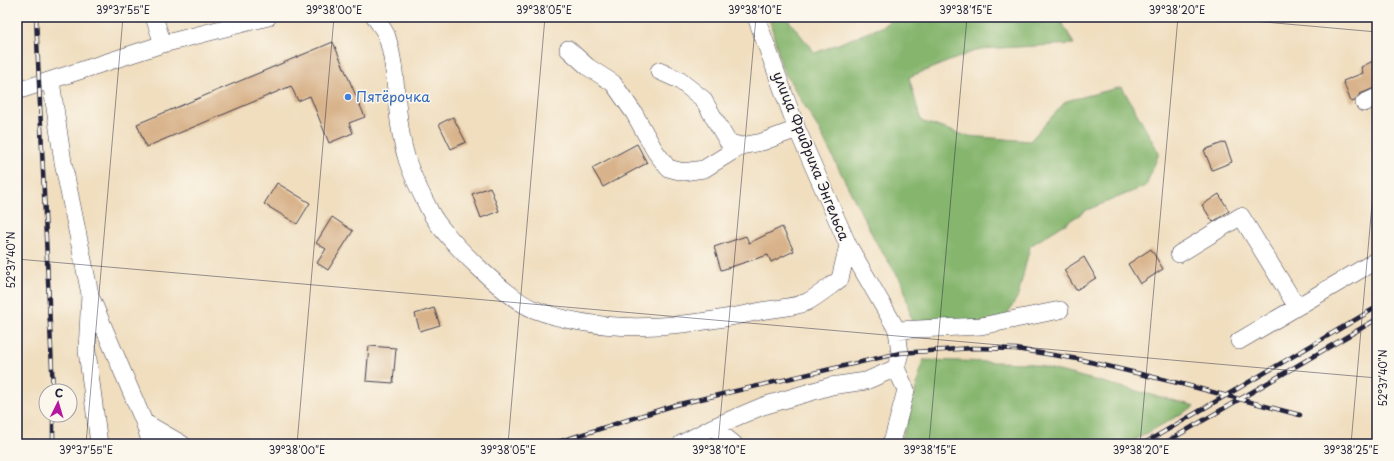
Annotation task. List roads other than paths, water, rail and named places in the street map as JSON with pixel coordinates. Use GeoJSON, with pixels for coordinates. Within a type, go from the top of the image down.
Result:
{"type":"FeatureCollection","features":[{"type":"Feature","properties":{"kind":"street"},"geometry":{"type":"LineString","coordinates":[[154,17],[163,44]]}},
{"type":"Feature","properties":{"kind":"street"},"geometry":{"type":"LineString","coordinates":[[17,91],[163,44],[268,17]]}},
{"type":"Feature","properties":{"kind":"street","name":"улица Фридриха Энгельса"},"geometry":{"type":"LineString","coordinates":[[374,17],[386,35],[394,75],[398,114],[406,156],[431,214],[454,244],[506,291],[531,308],[567,320],[615,327],[668,325],[720,320],[806,302],[840,279],[848,245],[797,129],[756,17]]}},
{"type":"Feature","properties":{"kind":"street"},"geometry":{"type":"LineString","coordinates":[[568,49],[588,67],[613,83],[634,113],[655,151],[668,168],[683,172],[704,169],[741,146],[762,142],[797,129]]}},
{"type":"Feature","properties":{"kind":"street"},"geometry":{"type":"LineString","coordinates":[[660,71],[679,80],[703,99],[728,142],[741,146]]}},
{"type":"Feature","properties":{"kind":"street"},"geometry":{"type":"LineString","coordinates":[[51,81],[63,162],[90,294],[144,422],[151,444]]}},
{"type":"Feature","properties":{"kind":"street"},"geometry":{"type":"LineString","coordinates":[[1179,254],[1241,216],[1297,307]]}},
{"type":"Feature","properties":{"kind":"street"},"geometry":{"type":"LineString","coordinates":[[848,245],[897,330],[900,353],[896,368],[906,390],[893,439],[890,444]]}},
{"type":"Feature","properties":{"kind":"street"},"geometry":{"type":"LineString","coordinates":[[1239,340],[1377,260]]}},
{"type":"Feature","properties":{"kind":"street"},"geometry":{"type":"LineString","coordinates":[[90,294],[88,350],[99,444]]}},
{"type":"Feature","properties":{"kind":"street"},"geometry":{"type":"LineString","coordinates":[[897,330],[981,326],[1060,310]]}},
{"type":"Feature","properties":{"kind":"street"},"geometry":{"type":"LineString","coordinates":[[681,444],[713,427],[763,406],[831,386],[866,381],[896,368]]}},
{"type":"Feature","properties":{"kind":"street"},"geometry":{"type":"LineString","coordinates":[[144,422],[182,444]]}},
{"type":"Feature","properties":{"kind":"street"},"geometry":{"type":"LineString","coordinates":[[713,427],[734,444]]}},
{"type":"Feature","properties":{"kind":"railway"},"geometry":{"type":"LineString","coordinates":[[36,17],[53,383]]}},
{"type":"Feature","properties":{"kind":"railway"},"geometry":{"type":"LineString","coordinates":[[1143,444],[1377,307]]}},
{"type":"Feature","properties":{"kind":"railway"},"geometry":{"type":"LineString","coordinates":[[1163,444],[1377,319]]}},
{"type":"Feature","properties":{"kind":"railway"},"geometry":{"type":"LineString","coordinates":[[552,444],[675,405],[900,353],[973,348],[1016,349],[1078,359],[1300,415]]}},
{"type":"Feature","properties":{"kind":"railway"},"geometry":{"type":"LineString","coordinates":[[53,423],[53,444]]}},
{"type":"Feature","properties":{"kind":"railway"},"geometry":{"type":"LineString","coordinates":[[17,430],[17,444]]}},
{"type":"Feature","properties":{"kind":"place","name":"Пятёрочка"},"geometry":{"type":"Point","coordinates":[348,97]}}]}
